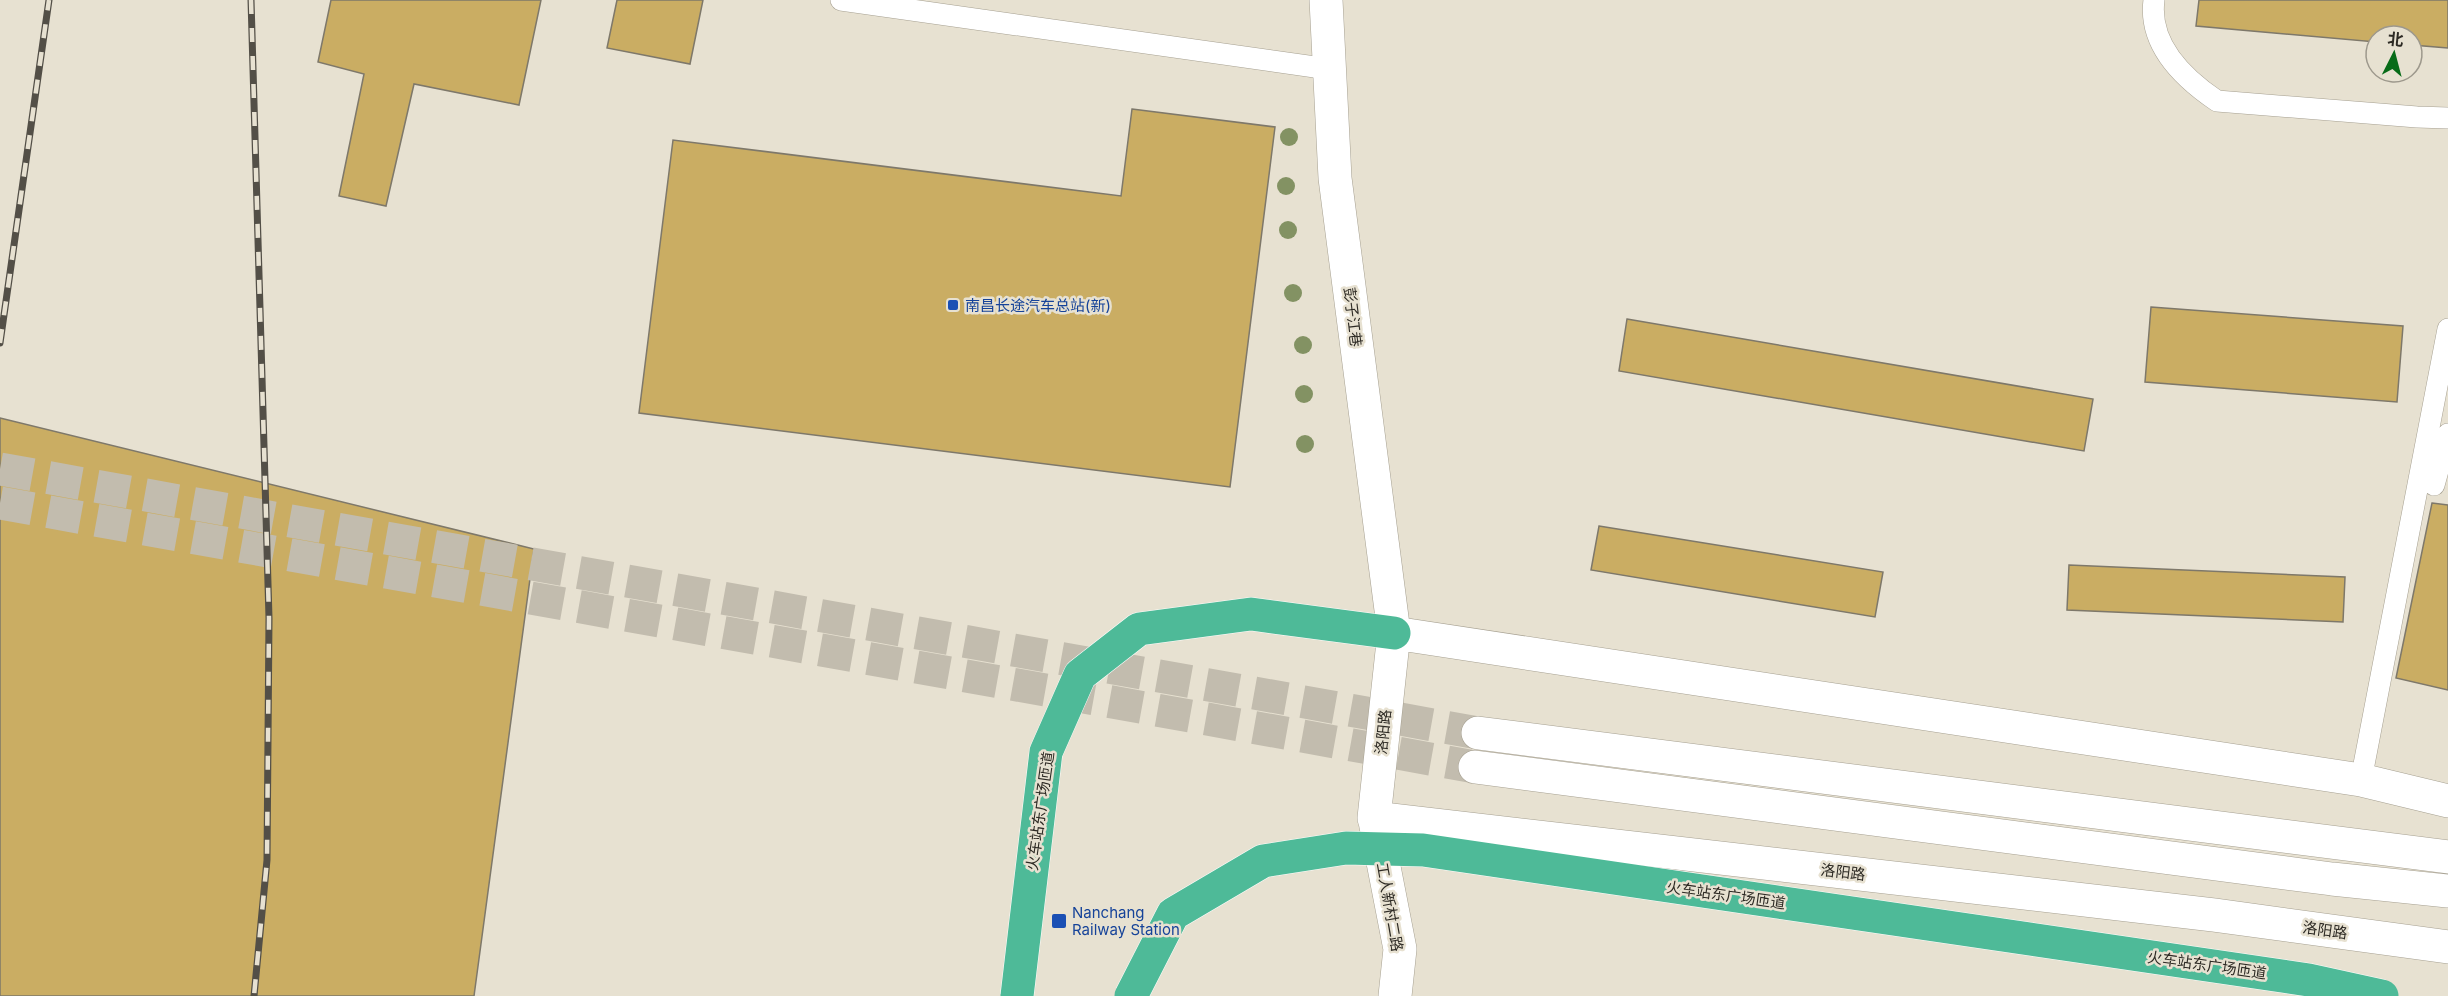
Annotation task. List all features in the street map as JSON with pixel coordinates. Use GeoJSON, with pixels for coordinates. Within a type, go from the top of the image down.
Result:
{"type":"FeatureCollection","features":[{"type":"Feature","properties":{"kind":"highway","name":"火车站东广场匝道"},"geometry":{"type":"LineString","coordinates":[[1017,996],[1046,752],[1080,675],[1139,629],[1251,614],[1394,633]]}},
{"type":"Feature","properties":{"kind":"highway","name":"火车站东广场匝道"},"geometry":{"type":"LineString","coordinates":[[1131,996],[1173,914],[1263,861],[1346,848],[1435,852],[2309,980],[2382,996]]}},
{"type":"Feature","properties":{"kind":"street","name":"彭子江巷"},"geometry":{"type":"LineString","coordinates":[[1326,0],[1335,178],[1394,633]]}},
{"type":"Feature","properties":{"kind":"street"},"geometry":{"type":"LineString","coordinates":[[1394,633],[2361,780],[2448,801]]}},
{"type":"Feature","properties":{"kind":"street","name":"洛阳路"},"geometry":{"type":"LineString","coordinates":[[1394,633],[1374,818],[2214,915],[2448,947]]}},
{"type":"Feature","properties":{"kind":"street"},"geometry":{"type":"LineString","coordinates":[[1478,733],[2448,857]]}},
{"type":"Feature","properties":{"kind":"street"},"geometry":{"type":"LineString","coordinates":[[1475,767],[2332,879],[2448,891]]}},
{"type":"Feature","properties":{"kind":"street","name":"工人新村二路"},"geometry":{"type":"LineString","coordinates":[[1374,818],[1400,949],[1395,996]]}},
{"type":"Feature","properties":{"kind":"lane"},"geometry":{"type":"LineString","coordinates":[[841,0],[1329,69]]}},
{"type":"Feature","properties":{"kind":"lane"},"geometry":{"type":"LineString","coordinates":[[2154,0],[2153,11],[2169,60],[2197,87],[2217,101],[2448,118]]}},
{"type":"Feature","properties":{"kind":"lane"},"geometry":{"type":"LineString","coordinates":[[2361,780],[2448,329]]}},
{"type":"Feature","properties":{"kind":"lane"},"geometry":{"type":"LineString","coordinates":[[2434,485],[2448,434]]}},
{"type":"Feature","properties":{"kind":"building"},"geometry":{"type":"Polygon","coordinates":[[[331,0],[541,0],[519,105],[414,84],[386,206],[339,196],[364,74],[318,62],[331,0]]]}},
{"type":"Feature","properties":{"kind":"building"},"geometry":{"type":"Polygon","coordinates":[[[617,0],[703,0],[690,64],[607,48],[617,0]]]}},
{"type":"Feature","properties":{"kind":"building"},"geometry":{"type":"Polygon","coordinates":[[[2199,0],[2448,0],[2448,48],[2424,46],[2424,24],[2364,24],[2364,41],[2196,26],[2199,0]]]}},
{"type":"Feature","properties":{"kind":"building","name":"南昌长途汽车总站(新)"},"geometry":{"type":"Polygon","coordinates":[[[1132,109],[1275,127],[1230,487],[639,413],[673,140],[1121,196],[1132,109]]]}},
{"type":"Feature","properties":{"kind":"building"},"geometry":{"type":"Polygon","coordinates":[[[2151,307],[2403,326],[2397,402],[2145,382],[2151,307]]]}},
{"type":"Feature","properties":{"kind":"building"},"geometry":{"type":"Polygon","coordinates":[[[1627,319],[2093,399],[2084,451],[1619,371],[1627,319]]]}},
{"type":"Feature","properties":{"kind":"building"},"geometry":{"type":"Polygon","coordinates":[[[0,418],[534,549],[474,996],[0,996],[0,418]]]}},
{"type":"Feature","properties":{"kind":"building"},"geometry":{"type":"Polygon","coordinates":[[[2432,503],[2448,505],[2448,690],[2396,678],[2432,503]]]}},
{"type":"Feature","properties":{"kind":"building"},"geometry":{"type":"Polygon","coordinates":[[[1599,526],[1883,572],[1875,617],[1591,570],[1599,526]]]}},
{"type":"Feature","properties":{"kind":"building"},"geometry":{"type":"Polygon","coordinates":[[[2069,565],[2345,577],[2343,622],[2067,610],[2069,565]]]}},
{"type":"Feature","properties":{"kind":"tunnel"},"geometry":{"type":"LineString","coordinates":[[0,469],[1478,733]]}},
{"type":"Feature","properties":{"kind":"tunnel"},"geometry":{"type":"LineString","coordinates":[[0,503],[1475,767]]}},
{"type":"Feature","properties":{"kind":"railway"},"geometry":{"type":"LineString","coordinates":[[0,343],[49,0]]}},
{"type":"Feature","properties":{"kind":"railway"},"geometry":{"type":"LineString","coordinates":[[251,0],[269,618],[267,860],[254,996]]}},
{"type":"Feature","properties":{"kind":"place","name":"南昌长途汽车总站(新)"},"geometry":{"type":"Point","coordinates":[953,305]}},
{"type":"Feature","properties":{"kind":"place","name":"Nanchang Railway Station"},"geometry":{"type":"Point","coordinates":[1059,921]}}]}
